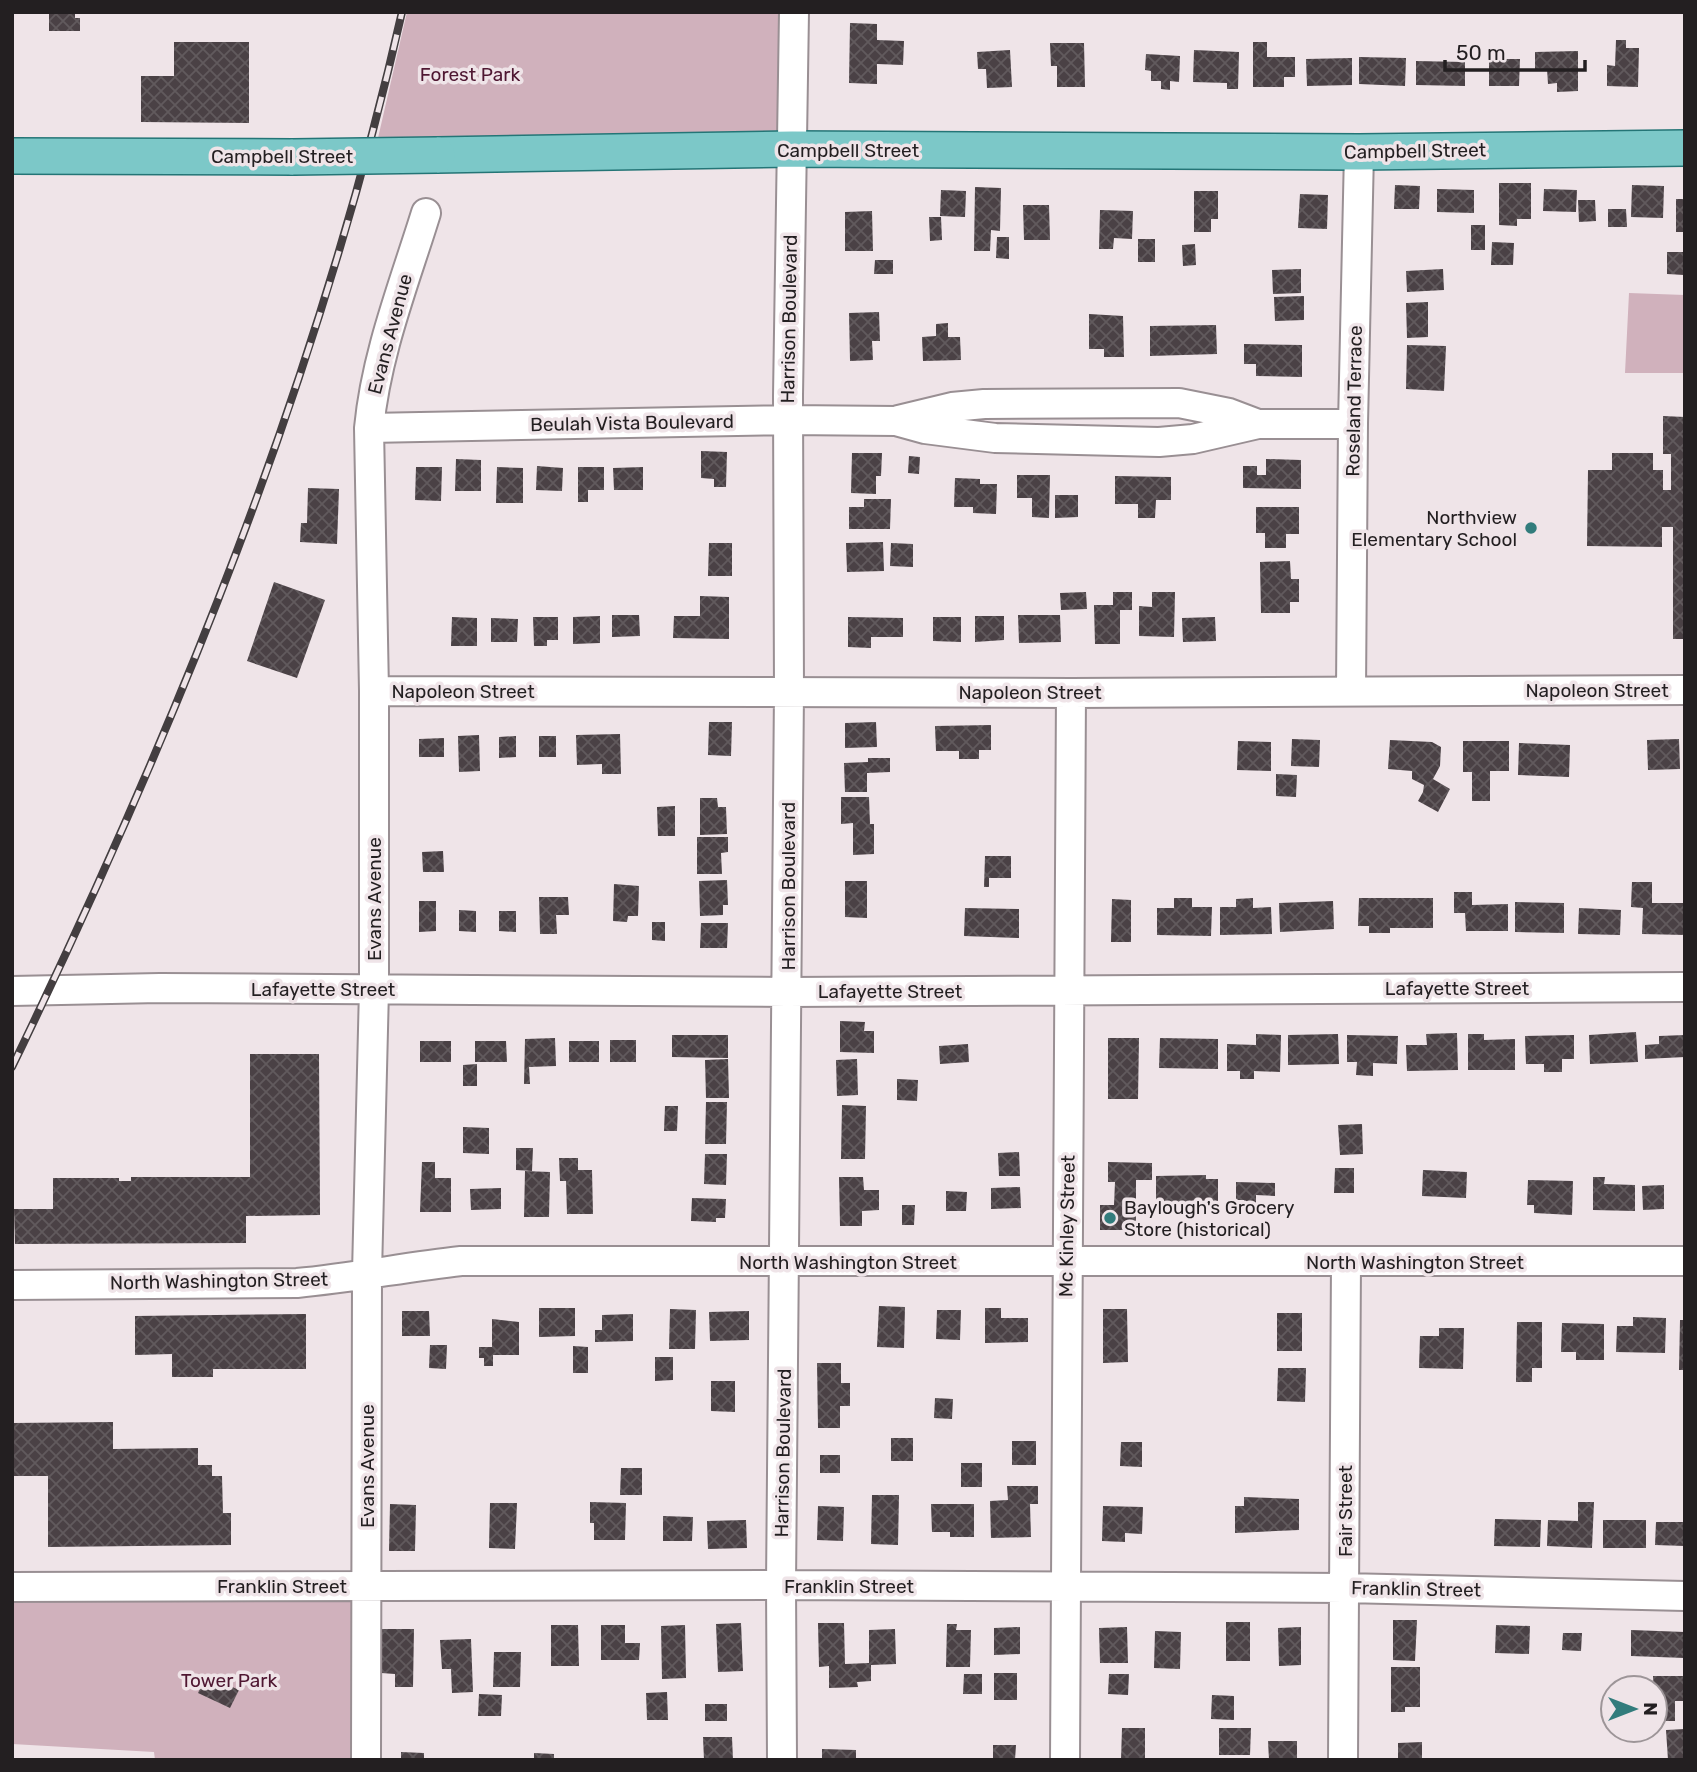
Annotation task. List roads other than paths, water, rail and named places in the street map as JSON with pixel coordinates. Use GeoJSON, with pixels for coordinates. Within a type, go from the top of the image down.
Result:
{"type":"FeatureCollection","features":[{"type":"Feature","properties":{"kind":"main road","name":"Campbell Street"},"geometry":{"type":"LineString","coordinates":[[12,156],[293,157],[792,149],[1359,152],[1685,148]]}},
{"type":"Feature","properties":{"kind":"street","name":"Harrison Boulevard"},"geometry":{"type":"LineString","coordinates":[[782,1760],[781,1586],[789,691],[788,420],[794,12]]}},
{"type":"Feature","properties":{"kind":"street","name":"Roseland Terrace"},"geometry":{"type":"LineString","coordinates":[[1351,691],[1359,152]]}},
{"type":"Feature","properties":{"kind":"street","name":"Evans Avenue"},"geometry":{"type":"LineString","coordinates":[[366,1760],[368,1273],[374,989],[374,691],[369,428],[372,392],[382,354],[426,214]]}},
{"type":"Feature","properties":{"kind":"street","name":"Beulah Vista Boulevard"},"geometry":{"type":"LineString","coordinates":[[896,421],[952,407],[984,404],[1179,403],[1229,413],[1258,424]]}},
{"type":"Feature","properties":{"kind":"street","name":"Beulah Vista Boulevard"},"geometry":{"type":"LineString","coordinates":[[369,428],[788,420],[896,421],[954,433],[1057,441],[1159,442],[1193,439],[1258,424],[1353,424]]}},
{"type":"Feature","properties":{"kind":"street","name":"Napoleon Street"},"geometry":{"type":"LineString","coordinates":[[374,691],[1071,693],[1685,690]]}},
{"type":"Feature","properties":{"kind":"street","name":"Mc Kinley Street"},"geometry":{"type":"LineString","coordinates":[[1065,1760],[1071,693]]}},
{"type":"Feature","properties":{"kind":"street","name":"Lafayette Street"},"geometry":{"type":"LineString","coordinates":[[12,991],[153,988],[787,992],[1685,987]]}},
{"type":"Feature","properties":{"kind":"street","name":"North Washington Street"},"geometry":{"type":"LineString","coordinates":[[12,1285],[298,1283],[461,1261],[1685,1261]]}},
{"type":"Feature","properties":{"kind":"street","name":"Fair Street"},"geometry":{"type":"LineString","coordinates":[[1343,1760],[1346,1262]]}},
{"type":"Feature","properties":{"kind":"street","name":"Franklin Street"},"geometry":{"type":"LineString","coordinates":[[12,1587],[1344,1588],[1685,1596]]}},
{"type":"Feature","properties":{"kind":"railway"},"geometry":{"type":"LineString","coordinates":[[12,1067],[130,812],[237,551],[329,284],[368,149],[402,12]]}},
{"type":"Feature","properties":{"kind":"place","name":"Northview Elementary School"},"geometry":{"type":"Point","coordinates":[1531,528]}},
{"type":"Feature","properties":{"kind":"place","name":"Baylough's Grocery Store (historical)"},"geometry":{"type":"Point","coordinates":[1110,1218]}},
{"type":"Feature","properties":{"kind":"park label","name":"Forest Park"},"geometry":{"type":"Point","coordinates":[470,74]}},
{"type":"Feature","properties":{"kind":"park label","name":"Tower Park"},"geometry":{"type":"Point","coordinates":[229,1680]}}]}
